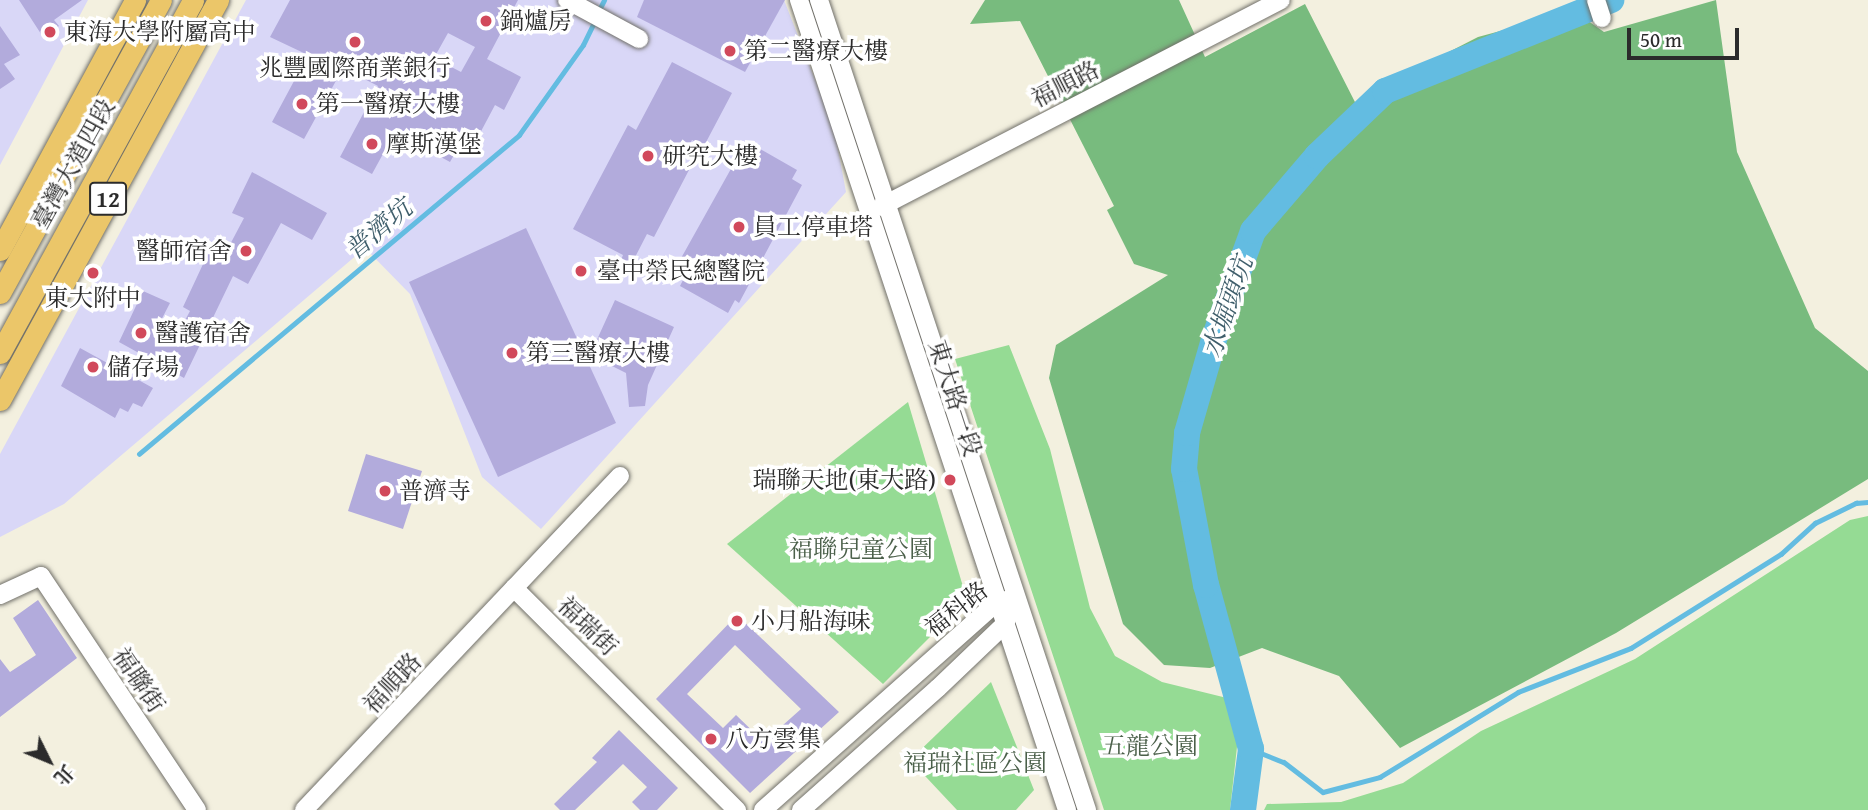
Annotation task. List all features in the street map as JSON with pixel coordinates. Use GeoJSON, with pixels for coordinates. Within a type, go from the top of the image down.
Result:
{"type":"FeatureCollection","features":[{"type":"Feature","properties":{"kind":"main road","name":"臺灣大道四段"},"geometry":{"type":"LineString","coordinates":[[0,250],[135,0]]}},
{"type":"Feature","properties":{"kind":"main road","name":"臺灣大道四段"},"geometry":{"type":"LineString","coordinates":[[0,293],[161,0]]}},
{"type":"Feature","properties":{"kind":"main road","name":"臺灣大道四段"},"geometry":{"type":"LineString","coordinates":[[0,353],[193,0]]}},
{"type":"Feature","properties":{"kind":"main road","name":"臺灣大道四段"},"geometry":{"type":"LineString","coordinates":[[0,400],[218,0]]}},
{"type":"Feature","properties":{"kind":"street"},"geometry":{"type":"LineString","coordinates":[[567,0],[639,39]]}},
{"type":"Feature","properties":{"kind":"street","name":"東大路一段"},"geometry":{"type":"LineString","coordinates":[[799,0],[888,202],[1087,810]]}},
{"type":"Feature","properties":{"kind":"street","name":"東大路一段"},"geometry":{"type":"LineString","coordinates":[[819,0],[871,211],[996,603],[1068,810]]}},
{"type":"Feature","properties":{"kind":"street","name":"福順路"},"geometry":{"type":"LineString","coordinates":[[871,211],[1281,0]]}},
{"type":"Feature","properties":{"kind":"street"},"geometry":{"type":"LineString","coordinates":[[1596,0],[1602,18]]}},
{"type":"Feature","properties":{"kind":"street"},"geometry":{"type":"LineString","coordinates":[[514,588],[620,476]]}},
{"type":"Feature","properties":{"kind":"street","name":"福聯街"},"geometry":{"type":"LineString","coordinates":[[0,596],[41,576],[197,810]]}},
{"type":"Feature","properties":{"kind":"street","name":"福順路"},"geometry":{"type":"LineString","coordinates":[[304,810],[514,588]]}},
{"type":"Feature","properties":{"kind":"street","name":"福瑞街"},"geometry":{"type":"LineString","coordinates":[[514,588],[737,810]]}},
{"type":"Feature","properties":{"kind":"street","name":"福科路"},"geometry":{"type":"LineString","coordinates":[[763,810],[996,603],[1017,598]]}},
{"type":"Feature","properties":{"kind":"street","name":"福科路"},"geometry":{"type":"LineString","coordinates":[[801,810],[1005,624],[1017,598]]}},
{"type":"Feature","properties":{"kind":"shaded area"},"geometry":{"type":"Polygon","coordinates":[[[0,0],[88,0],[0,165],[0,0]]]}},
{"type":"Feature","properties":{"kind":"shaded area","name":"臺中榮民總醫院"},"geometry":{"type":"Polygon","coordinates":[[[246,0],[784,0],[834,128],[846,192],[541,529],[482,477],[410,294],[365,248],[64,504],[0,537],[0,454],[246,0]]]}},
{"type":"Feature","properties":{"kind":"green space"},"geometry":{"type":"Polygon","coordinates":[[[985,0],[1179,0],[1205,57],[1305,4],[1357,106],[1392,81],[1478,37],[1574,11],[1604,32],[1716,0],[1737,152],[1815,328],[1868,371],[1868,479],[1616,633],[1400,748],[1339,676],[1262,648],[1210,668],[1164,665],[1123,624],[1049,378],[1056,345],[1168,275],[1134,264],[1107,210],[1114,206],[1020,21],[970,24],[985,0]]]}},
{"type":"Feature","properties":{"kind":"green space","name":"五龍公園"},"geometry":{"type":"Polygon","coordinates":[[[1009,345],[1050,449],[1090,608],[1115,656],[1162,682],[1227,698],[1239,729],[1230,810],[1104,810],[955,359],[1009,345]]]}},
{"type":"Feature","properties":{"kind":"green space","name":"福聯兒童公園"},"geometry":{"type":"Polygon","coordinates":[[[908,402],[967,600],[883,684],[727,544],[908,402]]]}},
{"type":"Feature","properties":{"kind":"green space"},"geometry":{"type":"Polygon","coordinates":[[[1868,516],[1868,810],[1264,810],[1267,804],[1341,802],[1403,783],[1481,731],[1635,659],[1850,520],[1868,516]]]}},
{"type":"Feature","properties":{"kind":"green space","name":"福瑞社區公園"},"geometry":{"type":"Polygon","coordinates":[[[991,682],[1034,790],[1016,810],[957,810],[910,760],[991,682]]]}},
{"type":"Feature","properties":{"kind":"building"},"geometry":{"type":"Polygon","coordinates":[[[19,0],[82,0],[54,20],[59,26],[43,37],[19,0]]]}},
{"type":"Feature","properties":{"kind":"building","name":"第一醫療大樓"},"geometry":{"type":"Polygon","coordinates":[[[290,0],[518,0],[487,59],[521,77],[504,110],[495,105],[470,152],[459,146],[450,162],[395,132],[372,174],[340,157],[378,86],[343,68],[304,139],[272,122],[308,55],[270,37],[290,0]],[[448,33],[434,58],[461,72],[475,47],[448,33]]]}},
{"type":"Feature","properties":{"kind":"building","name":"第二醫療大樓"},"geometry":{"type":"Polygon","coordinates":[[[644,0],[785,0],[745,72],[637,17],[644,0]]]}},
{"type":"Feature","properties":{"kind":"building"},"geometry":{"type":"Polygon","coordinates":[[[0,26],[20,55],[4,64],[15,79],[0,89],[0,26]]]}},
{"type":"Feature","properties":{"kind":"building","name":"研究大樓"},"geometry":{"type":"Polygon","coordinates":[[[672,62],[732,93],[704,146],[692,140],[679,165],[689,170],[654,237],[647,234],[631,265],[621,260],[623,255],[573,229],[628,125],[636,130],[672,62]]]}},
{"type":"Feature","properties":{"kind":"building","name":"員工停車塔"},"geometry":{"type":"Polygon","coordinates":[[[755,146],[797,170],[792,179],[802,185],[739,303],[735,300],[728,313],[680,286],[686,274],[675,269],[737,158],[745,163],[755,146]]]}},
{"type":"Feature","properties":{"kind":"building","name":"醫師宿舍"},"geometry":{"type":"Polygon","coordinates":[[[252,172],[327,213],[312,240],[281,223],[248,284],[233,276],[184,378],[119,342],[143,291],[170,303],[155,332],[173,343],[190,311],[183,307],[211,247],[225,254],[244,218],[232,213],[252,172]]]}},
{"type":"Feature","properties":{"kind":"building","name":"第三醫療大樓"},"geometry":{"type":"Polygon","coordinates":[[[526,228],[616,423],[498,477],[409,282],[526,228]]]}},
{"type":"Feature","properties":{"kind":"building"},"geometry":{"type":"Polygon","coordinates":[[[615,300],[674,327],[648,385],[645,406],[629,407],[626,373],[590,355],[615,300]]]}},
{"type":"Feature","properties":{"kind":"building","name":"儲存場"},"geometry":{"type":"Polygon","coordinates":[[[80,348],[153,388],[142,407],[133,403],[128,412],[120,408],[115,418],[61,386],[80,348]]]}},
{"type":"Feature","properties":{"kind":"building","name":"普濟寺"},"geometry":{"type":"Polygon","coordinates":[[[366,454],[422,471],[403,529],[348,511],[366,454]]]}},
{"type":"Feature","properties":{"kind":"building"},"geometry":{"type":"Polygon","coordinates":[[[38,600],[77,658],[0,717],[0,659],[10,672],[36,655],[13,618],[38,600]]]}},
{"type":"Feature","properties":{"kind":"building"},"geometry":{"type":"Polygon","coordinates":[[[737,615],[839,712],[750,793],[656,699],[737,615]],[[735,645],[687,694],[723,728],[736,715],[764,742],[801,709],[735,645]]]}},
{"type":"Feature","properties":{"kind":"building"},"geometry":{"type":"Polygon","coordinates":[[[619,730],[678,788],[657,810],[640,810],[632,802],[647,787],[623,764],[575,810],[560,810],[554,804],[597,762],[592,758],[619,730]]]}},
{"type":"Feature","properties":{"kind":"waterway","name":"普濟坑"},"geometry":{"type":"LineString","coordinates":[[598,12],[604,0]]}},
{"type":"Feature","properties":{"kind":"waterway","name":"水堀頭坑"},"geometry":{"type":"LineString","coordinates":[[1243,810],[1251,749],[1206,585],[1184,469],[1187,433],[1215,336],[1253,231],[1317,156],[1385,91],[1611,0]]}},
{"type":"Feature","properties":{"kind":"waterway","name":"普濟坑"},"geometry":{"type":"LineString","coordinates":[[139,454],[519,135],[583,45],[595,20]]}},
{"type":"Feature","properties":{"kind":"waterway"},"geometry":{"type":"LineString","coordinates":[[1251,749],[1284,762],[1323,792],[1380,777],[1518,692],[1631,648],[1781,554],[1815,523],[1856,503],[1868,502]]}},
{"type":"Feature","properties":{"kind":"place","name":"鍋爐房"},"geometry":{"type":"Point","coordinates":[486,21]}},
{"type":"Feature","properties":{"kind":"place","name":"東海大學附屬高中"},"geometry":{"type":"Point","coordinates":[50,32]}},
{"type":"Feature","properties":{"kind":"place","name":"兆豐國際商業銀行"},"geometry":{"type":"Point","coordinates":[355,42]}},
{"type":"Feature","properties":{"kind":"place","name":"第二醫療大樓"},"geometry":{"type":"Point","coordinates":[730,51]}},
{"type":"Feature","properties":{"kind":"place","name":"第一醫療大樓"},"geometry":{"type":"Point","coordinates":[302,104]}},
{"type":"Feature","properties":{"kind":"place","name":"摩斯漢堡"},"geometry":{"type":"Point","coordinates":[372,144]}},
{"type":"Feature","properties":{"kind":"place","name":"研究大樓"},"geometry":{"type":"Point","coordinates":[648,156]}},
{"type":"Feature","properties":{"kind":"place","name":"員工停車塔"},"geometry":{"type":"Point","coordinates":[739,227]}},
{"type":"Feature","properties":{"kind":"place","name":"醫師宿舍"},"geometry":{"type":"Point","coordinates":[246,251]}},
{"type":"Feature","properties":{"kind":"place","name":"臺中榮民總醫院"},"geometry":{"type":"Point","coordinates":[581,271]}},
{"type":"Feature","properties":{"kind":"place","name":"東大附中"},"geometry":{"type":"Point","coordinates":[93,273]}},
{"type":"Feature","properties":{"kind":"place","name":"醫護宿舍"},"geometry":{"type":"Point","coordinates":[141,333]}},
{"type":"Feature","properties":{"kind":"place","name":"第三醫療大樓"},"geometry":{"type":"Point","coordinates":[512,353]}},
{"type":"Feature","properties":{"kind":"place","name":"儲存場"},"geometry":{"type":"Point","coordinates":[93,367]}},
{"type":"Feature","properties":{"kind":"place","name":"瑞聯天地(東大路)"},"geometry":{"type":"Point","coordinates":[950,480]}},
{"type":"Feature","properties":{"kind":"place","name":"普濟寺"},"geometry":{"type":"Point","coordinates":[385,491]}},
{"type":"Feature","properties":{"kind":"place","name":"小月船海味"},"geometry":{"type":"Point","coordinates":[737,621]}},
{"type":"Feature","properties":{"kind":"place","name":"八方雲集"},"geometry":{"type":"Point","coordinates":[711,739]}}]}
